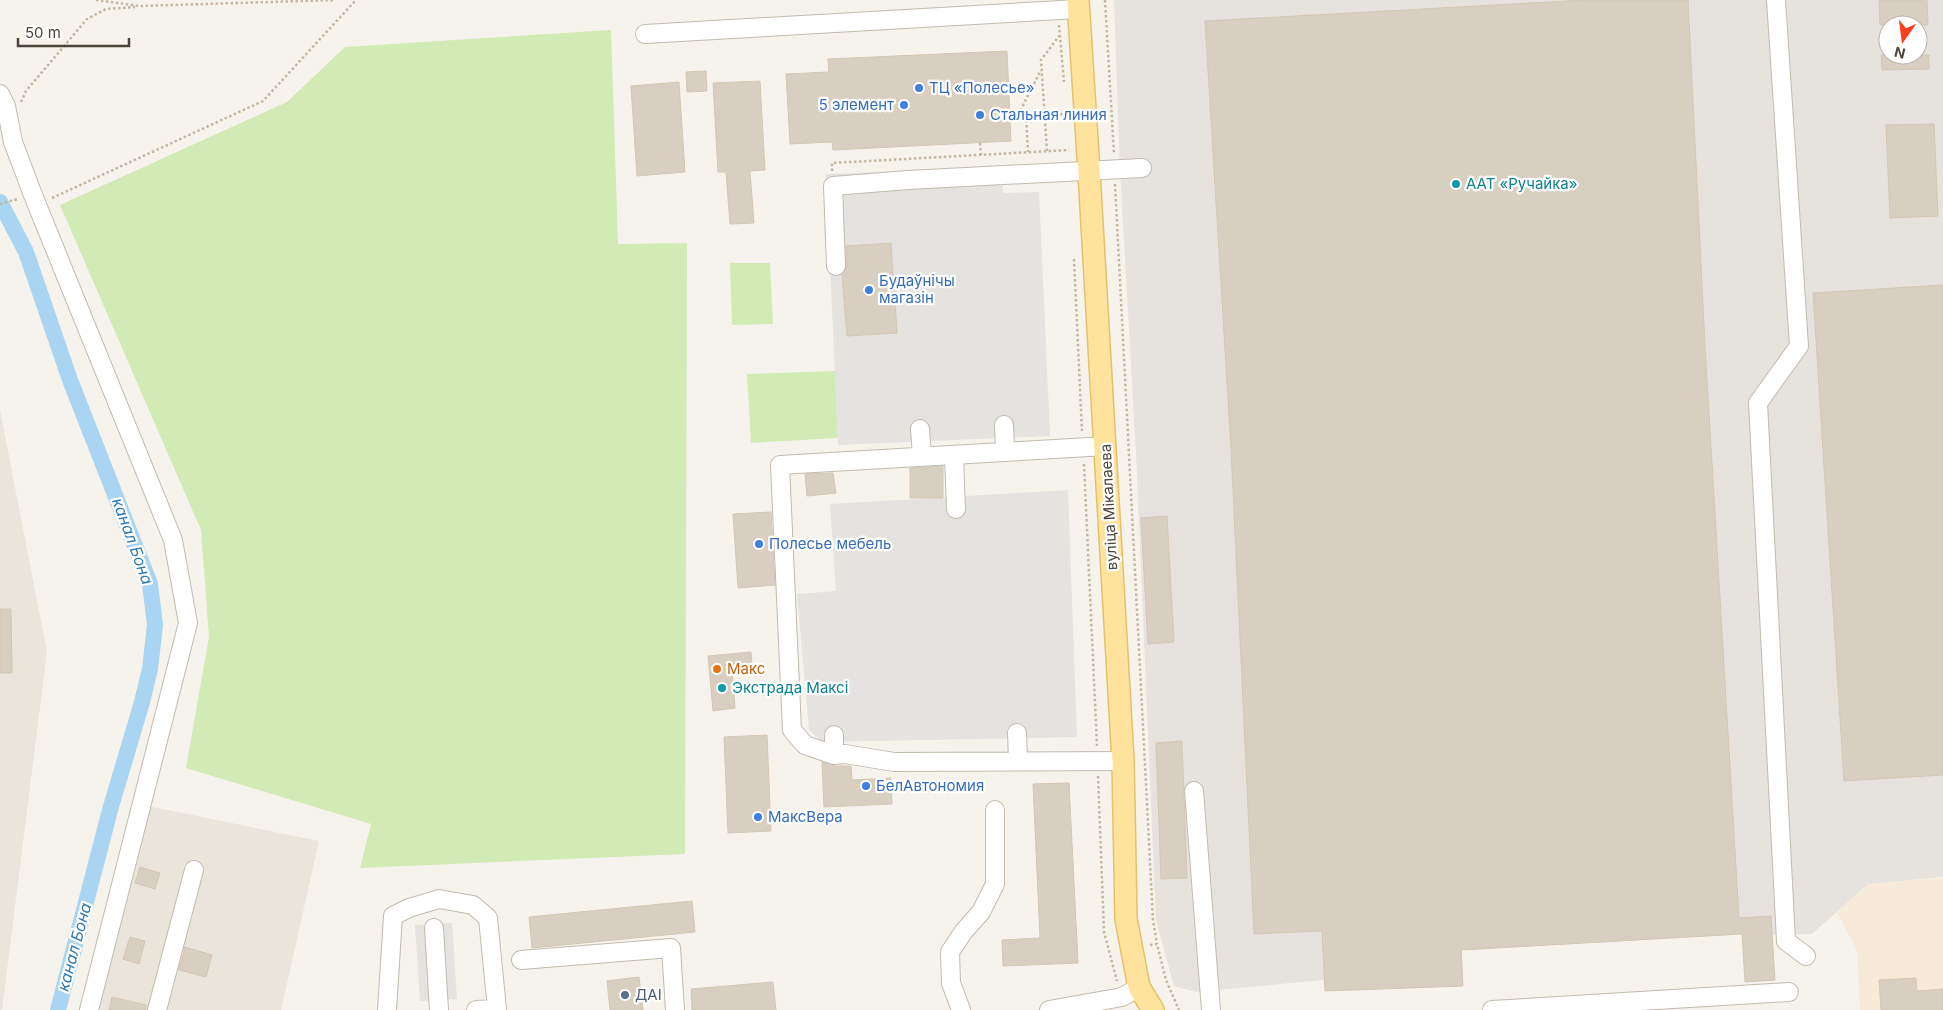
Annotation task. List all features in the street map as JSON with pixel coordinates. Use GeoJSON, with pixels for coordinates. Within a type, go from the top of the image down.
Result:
{"type":"FeatureCollection","features":[{"type":"Feature","properties":{"kind":"main road","name":"вуліца Мікалаева"},"geometry":{"type":"LineString","coordinates":[[1071,6],[1080,172],[1106,446],[1123,761],[1126,919],[1130,992],[1153,1010]]}},
{"type":"Feature","properties":{"kind":"lane"},"geometry":{"type":"LineString","coordinates":[[1776,0],[1800,346],[1758,403],[1786,941],[1806,956]]}},
{"type":"Feature","properties":{"kind":"lane"},"geometry":{"type":"LineString","coordinates":[[645,34],[1071,6]]}},
{"type":"Feature","properties":{"kind":"lane"},"geometry":{"type":"LineString","coordinates":[[0,94],[6,106],[13,142],[33,195],[173,540],[188,623],[89,1010]]}},
{"type":"Feature","properties":{"kind":"lane"},"geometry":{"type":"LineString","coordinates":[[836,266],[833,186],[908,180],[1142,168]]}},
{"type":"Feature","properties":{"kind":"lane"},"geometry":{"type":"LineString","coordinates":[[1004,425],[1005,451]]}},
{"type":"Feature","properties":{"kind":"lane"},"geometry":{"type":"LineString","coordinates":[[920,429],[922,456]]}},
{"type":"Feature","properties":{"kind":"lane"},"geometry":{"type":"LineString","coordinates":[[1106,446],[780,465],[792,730],[805,745],[834,755],[845,754],[894,762],[1123,761]]}},
{"type":"Feature","properties":{"kind":"lane"},"geometry":{"type":"LineString","coordinates":[[954,454],[956,509]]}},
{"type":"Feature","properties":{"kind":"lane"},"geometry":{"type":"LineString","coordinates":[[1017,733],[1018,761]]}},
{"type":"Feature","properties":{"kind":"lane"},"geometry":{"type":"LineString","coordinates":[[834,735],[834,755]]}},
{"type":"Feature","properties":{"kind":"lane"},"geometry":{"type":"LineString","coordinates":[[1194,791],[1211,1010]]}},
{"type":"Feature","properties":{"kind":"lane"},"geometry":{"type":"LineString","coordinates":[[961,1010],[951,983],[950,952],[964,931],[981,912],[995,884],[995,810]]}},
{"type":"Feature","properties":{"kind":"lane"},"geometry":{"type":"LineString","coordinates":[[157,1010],[194,870]]}},
{"type":"Feature","properties":{"kind":"lane"},"geometry":{"type":"LineString","coordinates":[[386,1010],[393,916],[409,908],[439,899],[474,905],[488,918],[497,1009],[476,1010]]}},
{"type":"Feature","properties":{"kind":"lane"},"geometry":{"type":"LineString","coordinates":[[434,928],[439,1010]]}},
{"type":"Feature","properties":{"kind":"lane"},"geometry":{"type":"LineString","coordinates":[[520,960],[671,948],[675,1010]]}},
{"type":"Feature","properties":{"kind":"lane"},"geometry":{"type":"LineString","coordinates":[[1049,1010],[1130,992]]}},
{"type":"Feature","properties":{"kind":"lane"},"geometry":{"type":"LineString","coordinates":[[1492,1010],[1789,992]]}},
{"type":"Feature","properties":{"kind":"path"},"geometry":{"type":"LineString","coordinates":[[96,0],[140,6]]}},
{"type":"Feature","properties":{"kind":"path"},"geometry":{"type":"LineString","coordinates":[[19,106],[26,91],[87,19],[106,9],[140,6],[336,0]]}},
{"type":"Feature","properties":{"kind":"path"},"geometry":{"type":"LineString","coordinates":[[33,195],[50,199],[263,102],[356,0]]}},
{"type":"Feature","properties":{"kind":"path"},"geometry":{"type":"LineString","coordinates":[[1105,0],[1153,920],[1157,944]]}},
{"type":"Feature","properties":{"kind":"path"},"geometry":{"type":"LineString","coordinates":[[1047,151],[1041,60],[1060,35],[1071,6]]}},
{"type":"Feature","properties":{"kind":"path"},"geometry":{"type":"LineString","coordinates":[[1060,35],[1064,84]]}},
{"type":"Feature","properties":{"kind":"path"},"geometry":{"type":"LineString","coordinates":[[1018,115],[1042,69]]}},
{"type":"Feature","properties":{"kind":"path"},"geometry":{"type":"LineString","coordinates":[[1010,116],[1066,114],[1067,123]]}},
{"type":"Feature","properties":{"kind":"path"},"geometry":{"type":"LineString","coordinates":[[1026,115],[1028,152]]}},
{"type":"Feature","properties":{"kind":"path"},"geometry":{"type":"LineString","coordinates":[[1068,141],[1069,150],[1080,172]]}},
{"type":"Feature","properties":{"kind":"path"},"geometry":{"type":"LineString","coordinates":[[980,143],[981,155]]}},
{"type":"Feature","properties":{"kind":"path"},"geometry":{"type":"LineString","coordinates":[[833,186],[832,163],[1069,150]]}},
{"type":"Feature","properties":{"kind":"path"},"geometry":{"type":"LineString","coordinates":[[1074,252],[1098,761],[1104,932],[1130,992]]}},
{"type":"Feature","properties":{"kind":"shaded area"},"geometry":{"type":"Polygon","coordinates":[[[1114,0],[1943,0],[1943,877],[1868,884],[1812,934],[1772,935],[1775,980],[1745,982],[1742,934],[1462,950],[1463,986],[1325,991],[1324,980],[1196,992],[1174,986],[1156,921],[1136,453],[1120,170],[1114,0]]]}},
{"type":"Feature","properties":{"kind":"shaded area"},"geometry":{"type":"Polygon","coordinates":[[[1002,167],[1003,193],[1039,192],[1050,436],[838,445],[826,174],[1002,167]]]}},
{"type":"Feature","properties":{"kind":"shaded area"},"geometry":{"type":"Polygon","coordinates":[[[0,410],[47,652],[2,1010],[0,1010],[0,410]]]}},
{"type":"Feature","properties":{"kind":"shaded area"},"geometry":{"type":"Polygon","coordinates":[[[1068,490],[1077,737],[822,742],[809,730],[797,594],[836,591],[830,504],[1068,490]]]}},
{"type":"Feature","properties":{"kind":"shaded area"},"geometry":{"type":"Polygon","coordinates":[[[148,806],[319,841],[281,1010],[96,1010],[148,806]]]}},
{"type":"Feature","properties":{"kind":"shaded area"},"geometry":{"type":"Polygon","coordinates":[[[1943,878],[1943,1010],[1860,1010],[1857,950],[1837,912],[1868,884],[1943,878]]]}},
{"type":"Feature","properties":{"kind":"shaded area"},"geometry":{"type":"Polygon","coordinates":[[[452,923],[457,999],[420,1001],[415,925],[452,923]]]}},
{"type":"Feature","properties":{"kind":"green space"},"geometry":{"type":"Polygon","coordinates":[[[611,30],[618,244],[687,243],[685,854],[360,868],[371,824],[186,768],[209,637],[201,530],[60,205],[287,102],[345,47],[611,30]]]}},
{"type":"Feature","properties":{"kind":"green space"},"geometry":{"type":"Polygon","coordinates":[[[730,263],[770,263],[773,324],[732,325],[730,263]]]}},
{"type":"Feature","properties":{"kind":"green space"},"geometry":{"type":"Polygon","coordinates":[[[835,371],[838,438],[751,443],[747,374],[835,371]]]}},
{"type":"Feature","properties":{"kind":"building"},"geometry":{"type":"Polygon","coordinates":[[[1584,0],[1688,0],[1705,346],[1739,918],[1771,916],[1775,980],[1745,982],[1742,934],[1461,950],[1463,986],[1325,991],[1322,931],[1254,934],[1231,448],[1205,21],[1584,0]]]}},
{"type":"Feature","properties":{"kind":"building"},"geometry":{"type":"Polygon","coordinates":[[[1879,0],[1927,0],[1928,15],[1880,15],[1879,0]]]}},
{"type":"Feature","properties":{"kind":"building","name":"ТЦ «Полесье»"},"geometry":{"type":"Polygon","coordinates":[[[1007,51],[1011,141],[833,150],[832,142],[790,144],[786,74],[829,72],[828,59],[1007,51]]]}},
{"type":"Feature","properties":{"kind":"building"},"geometry":{"type":"Polygon","coordinates":[[[1929,55],[1929,69],[1882,70],[1882,65],[1928,65],[1929,55]]]}},
{"type":"Feature","properties":{"kind":"building"},"geometry":{"type":"Polygon","coordinates":[[[706,71],[707,91],[687,92],[686,72],[706,71]]]}},
{"type":"Feature","properties":{"kind":"building"},"geometry":{"type":"Polygon","coordinates":[[[760,81],[765,170],[750,171],[754,223],[730,224],[726,172],[718,172],[713,83],[760,81]]]}},
{"type":"Feature","properties":{"kind":"building"},"geometry":{"type":"Polygon","coordinates":[[[679,82],[685,172],[637,176],[631,86],[679,82]]]}},
{"type":"Feature","properties":{"kind":"building"},"geometry":{"type":"Polygon","coordinates":[[[1934,124],[1938,216],[1890,218],[1886,125],[1934,124]]]}},
{"type":"Feature","properties":{"kind":"building","name":"Будаўнічы магазін"},"geometry":{"type":"Polygon","coordinates":[[[891,243],[897,333],[847,336],[842,274],[847,266],[846,246],[891,243]]]}},
{"type":"Feature","properties":{"kind":"building"},"geometry":{"type":"Polygon","coordinates":[[[1943,285],[1943,775],[1844,781],[1813,293],[1943,285]]]}},
{"type":"Feature","properties":{"kind":"building"},"geometry":{"type":"Polygon","coordinates":[[[943,466],[943,498],[910,498],[910,468],[943,466]]]}},
{"type":"Feature","properties":{"kind":"building"},"geometry":{"type":"Polygon","coordinates":[[[833,473],[836,493],[807,496],[805,474],[833,473]]]}},
{"type":"Feature","properties":{"kind":"building"},"geometry":{"type":"Polygon","coordinates":[[[771,512],[775,585],[738,588],[733,514],[771,512]]]}},
{"type":"Feature","properties":{"kind":"building"},"geometry":{"type":"Polygon","coordinates":[[[1167,516],[1174,642],[1148,644],[1141,518],[1167,516]]]}},
{"type":"Feature","properties":{"kind":"building"},"geometry":{"type":"Polygon","coordinates":[[[0,609],[11,609],[12,673],[0,673],[0,609]]]}},
{"type":"Feature","properties":{"kind":"building","name":"Экстрада Максі"},"geometry":{"type":"Polygon","coordinates":[[[751,652],[752,666],[732,668],[735,708],[713,711],[708,656],[751,652]]]}},
{"type":"Feature","properties":{"kind":"building"},"geometry":{"type":"Polygon","coordinates":[[[767,735],[771,831],[728,833],[724,737],[767,735]]]}},
{"type":"Feature","properties":{"kind":"building"},"geometry":{"type":"Polygon","coordinates":[[[1182,741],[1187,878],[1161,879],[1156,743],[1182,741]]]}},
{"type":"Feature","properties":{"kind":"building"},"geometry":{"type":"Polygon","coordinates":[[[822,762],[834,766],[851,766],[852,780],[891,778],[892,804],[824,807],[822,762]]]}},
{"type":"Feature","properties":{"kind":"building"},"geometry":{"type":"Polygon","coordinates":[[[1069,783],[1078,963],[1003,966],[1002,940],[1040,938],[1033,784],[1069,783]]]}},
{"type":"Feature","properties":{"kind":"building"},"geometry":{"type":"Polygon","coordinates":[[[140,867],[160,873],[155,889],[135,883],[140,867]]]}},
{"type":"Feature","properties":{"kind":"building"},"geometry":{"type":"Polygon","coordinates":[[[692,901],[695,932],[532,948],[529,917],[692,901]]]}},
{"type":"Feature","properties":{"kind":"building"},"geometry":{"type":"Polygon","coordinates":[[[130,937],[145,941],[139,964],[123,959],[130,937]]]}},
{"type":"Feature","properties":{"kind":"building"},"geometry":{"type":"Polygon","coordinates":[[[185,947],[212,955],[206,977],[179,970],[185,947]]]}},
{"type":"Feature","properties":{"kind":"building","name":"ДАІ"},"geometry":{"type":"Polygon","coordinates":[[[639,977],[643,1010],[610,1010],[607,981],[639,977]]]}},
{"type":"Feature","properties":{"kind":"building"},"geometry":{"type":"Polygon","coordinates":[[[1916,978],[1917,991],[1943,989],[1943,1010],[1881,1010],[1879,980],[1916,978]]]}},
{"type":"Feature","properties":{"kind":"building"},"geometry":{"type":"Polygon","coordinates":[[[773,982],[776,1010],[692,1010],[691,989],[773,982]]]}},
{"type":"Feature","properties":{"kind":"building"},"geometry":{"type":"Polygon","coordinates":[[[112,997],[146,1005],[146,1010],[109,1010],[112,997]]]}},
{"type":"Feature","properties":{"kind":"waterway","name":"канал Бона"},"geometry":{"type":"LineString","coordinates":[[0,202],[26,252],[70,380],[150,584],[155,625],[150,669],[142,702],[110,810],[58,1010]]}},
{"type":"Feature","properties":{"kind":"place","name":"ТЦ «Полесье»"},"geometry":{"type":"Point","coordinates":[919,88]}},
{"type":"Feature","properties":{"kind":"place","name":"5 элемент"},"geometry":{"type":"Point","coordinates":[904,105]}},
{"type":"Feature","properties":{"kind":"place","name":"Стальная линия"},"geometry":{"type":"Point","coordinates":[980,115]}},
{"type":"Feature","properties":{"kind":"place","name":"ААТ «Ручайка»"},"geometry":{"type":"Point","coordinates":[1456,184]}},
{"type":"Feature","properties":{"kind":"place","name":"Будаўнічы магазін"},"geometry":{"type":"Point","coordinates":[869,290]}},
{"type":"Feature","properties":{"kind":"place","name":"Полесье мебель"},"geometry":{"type":"Point","coordinates":[759,544]}},
{"type":"Feature","properties":{"kind":"place","name":"Макс"},"geometry":{"type":"Point","coordinates":[717,669]}},
{"type":"Feature","properties":{"kind":"place","name":"Экстрада Максі"},"geometry":{"type":"Point","coordinates":[722,688]}},
{"type":"Feature","properties":{"kind":"place","name":"БелАвтономия"},"geometry":{"type":"Point","coordinates":[866,786]}},
{"type":"Feature","properties":{"kind":"place","name":"МаксBepa"},"geometry":{"type":"Point","coordinates":[758,817]}},
{"type":"Feature","properties":{"kind":"place","name":"ДАІ"},"geometry":{"type":"Point","coordinates":[625,995]}}]}
